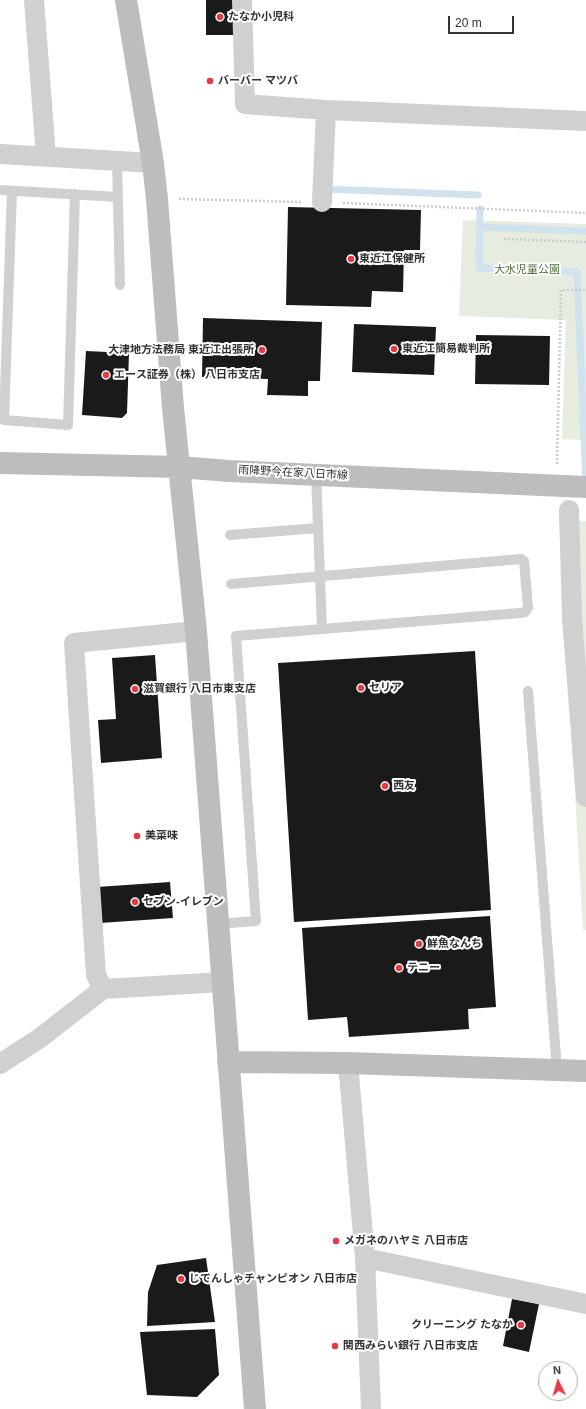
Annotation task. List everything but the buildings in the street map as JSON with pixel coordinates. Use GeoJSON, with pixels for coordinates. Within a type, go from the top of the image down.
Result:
{"type":"FeatureCollection","features":[{"type":"Feature","properties":{"kind":"street"},"geometry":{"type":"LineString","coordinates":[[34,0],[46,156]]}},
{"type":"Feature","properties":{"kind":"street"},"geometry":{"type":"LineString","coordinates":[[126,0],[153,163],[157,198],[173,408],[196,631],[255,1409]]}},
{"type":"Feature","properties":{"kind":"street"},"geometry":{"type":"LineString","coordinates":[[242,0],[245,104],[326,110],[586,121]]}},
{"type":"Feature","properties":{"kind":"street"},"geometry":{"type":"LineString","coordinates":[[322,202],[326,110]]}},
{"type":"Feature","properties":{"kind":"street"},"geometry":{"type":"LineString","coordinates":[[0,154],[153,163]]}},
{"type":"Feature","properties":{"kind":"street","name":"雨降野今在家八日市線"},"geometry":{"type":"LineString","coordinates":[[0,463],[180,467],[586,487]]}},
{"type":"Feature","properties":{"kind":"street"},"geometry":{"type":"LineString","coordinates":[[569,510],[572,618],[586,797]]}},
{"type":"Feature","properties":{"kind":"street"},"geometry":{"type":"LineString","coordinates":[[103,990],[96,975],[74,643],[196,631]]}},
{"type":"Feature","properties":{"kind":"street"},"geometry":{"type":"LineString","coordinates":[[2,1059],[40,1038],[103,990],[223,982]]}},
{"type":"Feature","properties":{"kind":"street"},"geometry":{"type":"LineString","coordinates":[[228,1062],[586,1071]]}},
{"type":"Feature","properties":{"kind":"street"},"geometry":{"type":"LineString","coordinates":[[348,1064],[365,1258],[371,1409]]}},
{"type":"Feature","properties":{"kind":"street"},"geometry":{"type":"LineString","coordinates":[[365,1258],[586,1304]]}},
{"type":"Feature","properties":{"kind":"lane"},"geometry":{"type":"LineString","coordinates":[[117,162],[120,285]]}},
{"type":"Feature","properties":{"kind":"lane"},"geometry":{"type":"LineString","coordinates":[[0,190],[118,197]]}},
{"type":"Feature","properties":{"kind":"lane"},"geometry":{"type":"LineString","coordinates":[[12,191],[4,345],[4,420],[68,425],[75,194]]}},
{"type":"Feature","properties":{"kind":"lane"},"geometry":{"type":"LineString","coordinates":[[316,474],[322,629]]}},
{"type":"Feature","properties":{"kind":"lane"},"geometry":{"type":"LineString","coordinates":[[230,535],[318,528]]}},
{"type":"Feature","properties":{"kind":"lane"},"geometry":{"type":"LineString","coordinates":[[218,924],[256,921],[236,636],[520,614],[525,612],[528,608],[524,561],[521,559],[232,584]]}},
{"type":"Feature","properties":{"kind":"lane"},"geometry":{"type":"LineString","coordinates":[[528,691],[557,1070]]}},
{"type":"Feature","properties":{"kind":"path"},"geometry":{"type":"LineString","coordinates":[[175,198],[322,202],[586,213]]}},
{"type":"Feature","properties":{"kind":"path"},"geometry":{"type":"LineString","coordinates":[[504,239],[586,242]]}},
{"type":"Feature","properties":{"kind":"path"},"geometry":{"type":"LineString","coordinates":[[557,486],[561,290],[586,290]]}},
{"type":"Feature","properties":{"kind":"green space","name":"大水児童公園"},"geometry":{"type":"Polygon","coordinates":[[[463,220],[586,224],[586,440],[562,439],[566,320],[459,316],[463,220]]]}},
{"type":"Feature","properties":{"kind":"green space"},"geometry":{"type":"Polygon","coordinates":[[[559,520],[586,521],[586,930],[583,930],[559,520]]]}},
{"type":"Feature","properties":{"kind":"waterway"},"geometry":{"type":"LineString","coordinates":[[324,189],[478,195]]}},
{"type":"Feature","properties":{"kind":"waterway"},"geometry":{"type":"LineString","coordinates":[[480,209],[479,268],[577,272],[586,485]]}},
{"type":"Feature","properties":{"kind":"waterway"},"geometry":{"type":"LineString","coordinates":[[480,227],[586,231]]}},
{"type":"Feature","properties":{"kind":"place","name":"たなか小児科"},"geometry":{"type":"Point","coordinates":[220,17]}},
{"type":"Feature","properties":{"kind":"place","name":"バーバー マツバ"},"geometry":{"type":"Point","coordinates":[210,81]}},
{"type":"Feature","properties":{"kind":"place","name":"東近江保健所"},"geometry":{"type":"Point","coordinates":[351,259]}},
{"type":"Feature","properties":{"kind":"place","name":"東近江簡易裁判所"},"geometry":{"type":"Point","coordinates":[394,349]}},
{"type":"Feature","properties":{"kind":"place","name":"大津地方法務局 東近江出張所"},"geometry":{"type":"Point","coordinates":[262,350]}},
{"type":"Feature","properties":{"kind":"place","name":"エース証券（株） 八日市支店"},"geometry":{"type":"Point","coordinates":[106,375]}},
{"type":"Feature","properties":{"kind":"place","name":"セリア"},"geometry":{"type":"Point","coordinates":[361,688]}},
{"type":"Feature","properties":{"kind":"place","name":"滋賀銀行 八日市東支店"},"geometry":{"type":"Point","coordinates":[135,689]}},
{"type":"Feature","properties":{"kind":"place","name":"西友"},"geometry":{"type":"Point","coordinates":[385,786]}},
{"type":"Feature","properties":{"kind":"place","name":"美菜味"},"geometry":{"type":"Point","coordinates":[137,836]}},
{"type":"Feature","properties":{"kind":"place","name":"セブン-イレブン"},"geometry":{"type":"Point","coordinates":[135,902]}},
{"type":"Feature","properties":{"kind":"place","name":"鮮魚なんち"},"geometry":{"type":"Point","coordinates":[419,944]}},
{"type":"Feature","properties":{"kind":"place","name":"テニー"},"geometry":{"type":"Point","coordinates":[399,968]}},
{"type":"Feature","properties":{"kind":"place","name":"メガネのハヤミ 八日市店"},"geometry":{"type":"Point","coordinates":[336,1241]}},
{"type":"Feature","properties":{"kind":"place","name":"じてんしゃチャンピオン 八日市店"},"geometry":{"type":"Point","coordinates":[181,1279]}},
{"type":"Feature","properties":{"kind":"place","name":"クリーニング たなか"},"geometry":{"type":"Point","coordinates":[521,1325]}},
{"type":"Feature","properties":{"kind":"place","name":"関西みらい銀行 八日市支店"},"geometry":{"type":"Point","coordinates":[335,1346]}}]}
